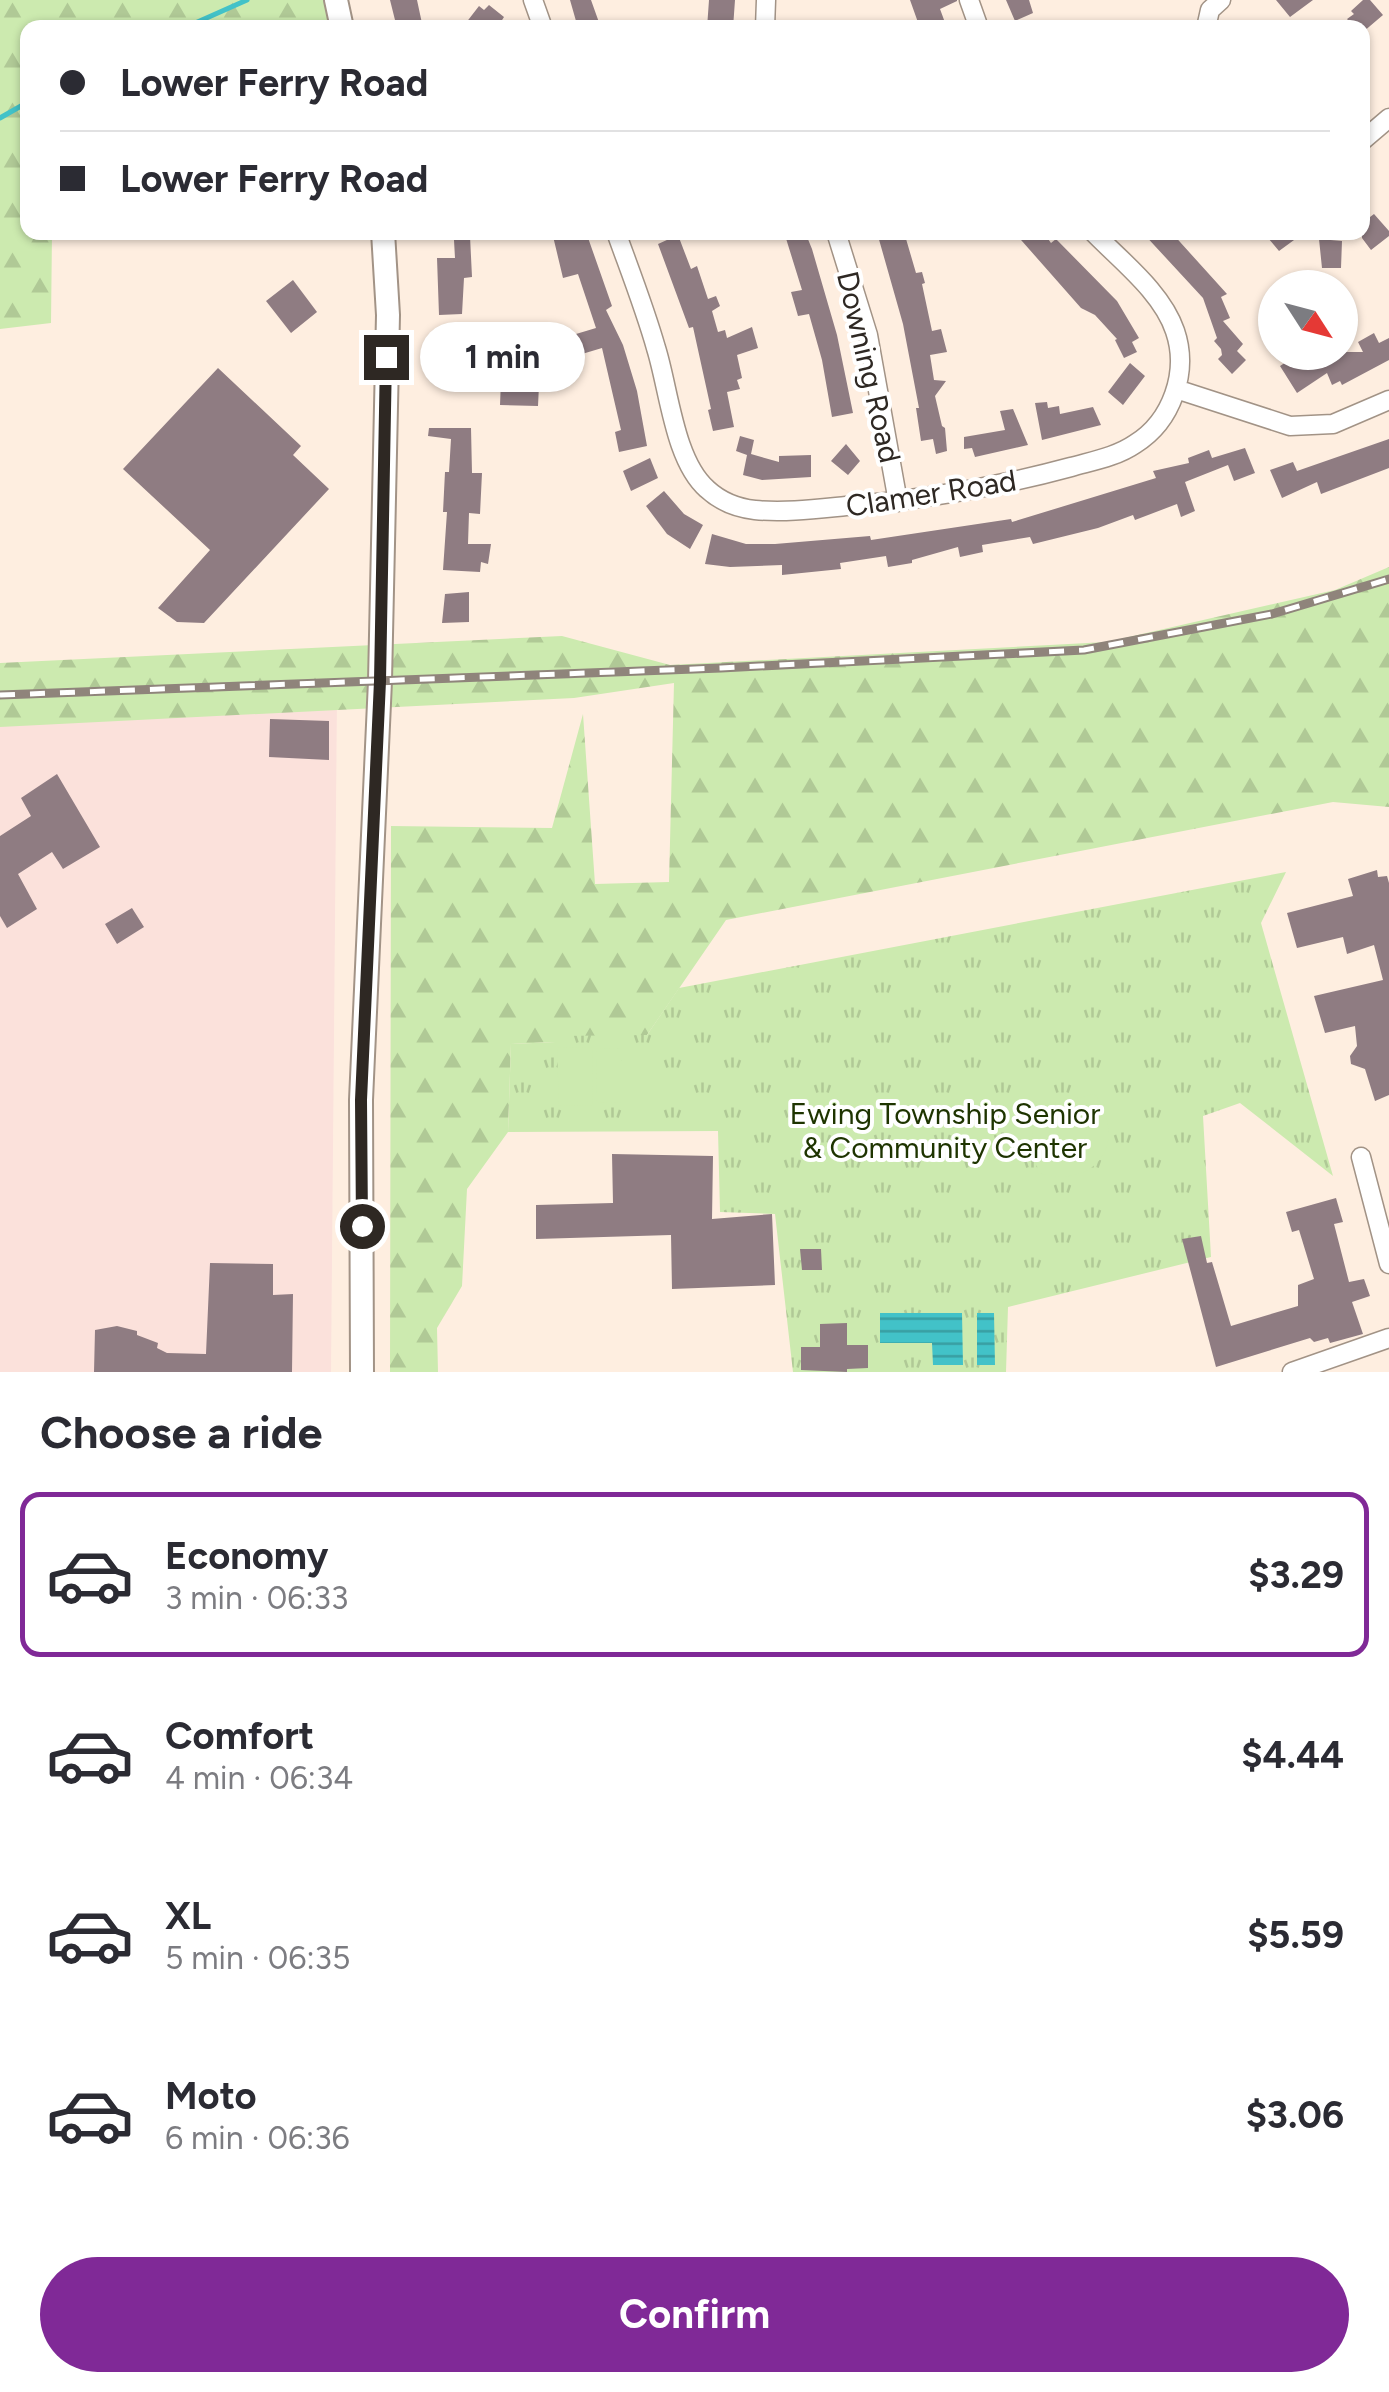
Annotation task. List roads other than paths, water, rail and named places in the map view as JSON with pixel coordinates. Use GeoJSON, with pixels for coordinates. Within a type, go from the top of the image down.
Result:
{"type":"FeatureCollection","features":[{"type":"Feature","properties":{"kind":"street"},"geometry":{"type":"LineString","coordinates":[[1208,20],[1210,10],[1221,0]]}},
{"type":"Feature","properties":{"kind":"street"},"geometry":{"type":"LineString","coordinates":[[1370,135],[1389,118]]}},
{"type":"Feature","properties":{"kind":"street"},"geometry":{"type":"LineString","coordinates":[[362,1372],[361,1100],[380,681],[388,315],[383,240]]}},
{"type":"Feature","properties":{"kind":"street","name":"Clamer Road"},"geometry":{"type":"LineString","coordinates":[[619,240],[664,372],[685,460],[706,489],[738,507],[756,510],[898,502],[1025,479],[1116,454],[1150,433],[1176,389]]}},
{"type":"Feature","properties":{"kind":"street","name":"Downing Road"},"geometry":{"type":"LineString","coordinates":[[838,240],[868,335],[898,502]]}},
{"type":"Feature","properties":{"kind":"street"},"geometry":{"type":"LineString","coordinates":[[1101,240],[1169,316],[1180,352],[1176,389],[1290,426],[1333,424],[1389,400]]}},
{"type":"Feature","properties":{"kind":"street"},"geometry":{"type":"LineString","coordinates":[[1361,1157],[1389,1264]]}},
{"type":"Feature","properties":{"kind":"street"},"geometry":{"type":"LineString","coordinates":[[1292,1372],[1389,1338]]}},
{"type":"Feature","properties":{"kind":"water"},"geometry":{"type":"Polygon","coordinates":[[[880,1313],[962,1313],[963,1365],[933,1365],[932,1343],[880,1343],[880,1313]]]}},
{"type":"Feature","properties":{"kind":"water"},"geometry":{"type":"Polygon","coordinates":[[[977,1313],[994,1313],[995,1365],[977,1365],[977,1313]]]}},
{"type":"Feature","properties":{"kind":"waterway"},"geometry":{"type":"LineString","coordinates":[[202,20],[247,0]]}},
{"type":"Feature","properties":{"kind":"waterway"},"geometry":{"type":"LineString","coordinates":[[0,118],[20,107]]}},
{"type":"Feature","properties":{"kind":"railway"},"geometry":{"type":"LineString","coordinates":[[0,695],[1084,650],[1272,614],[1389,579]]}},
{"type":"Feature","properties":{"kind":"park label","name":"Ewing Township Senior & Community Center"},"geometry":{"type":"Point","coordinates":[945,1130]}}]}
